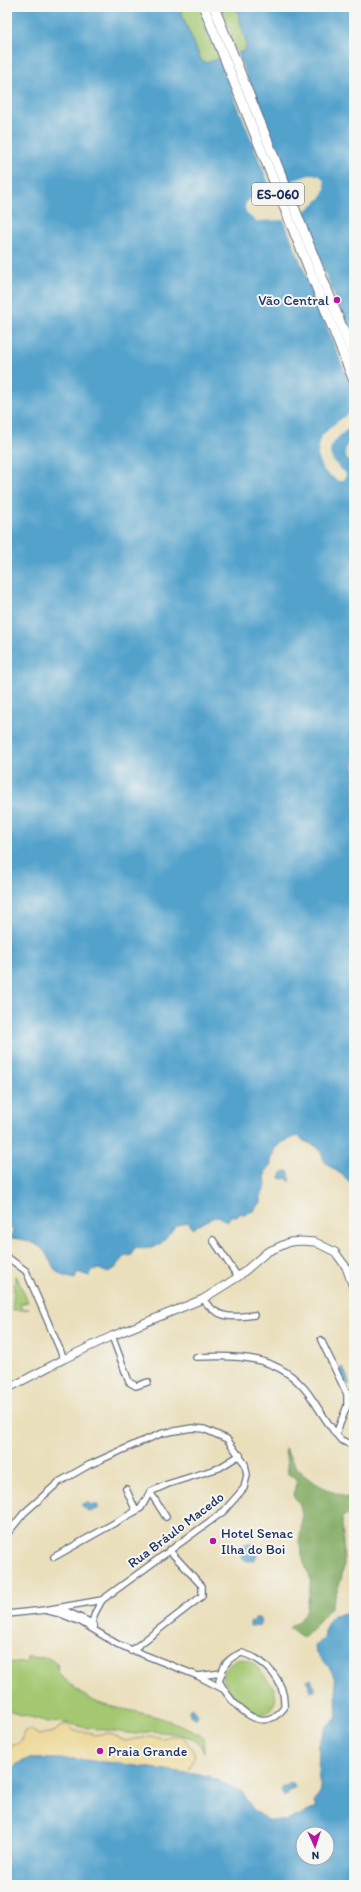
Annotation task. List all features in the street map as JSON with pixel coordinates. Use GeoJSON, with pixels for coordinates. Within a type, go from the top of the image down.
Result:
{"type":"FeatureCollection","features":[{"type":"Feature","properties":{"kind":"main road","name":"ES-060"},"geometry":{"type":"LineString","coordinates":[[204,7],[354,381]]}},
{"type":"Feature","properties":{"kind":"main road","name":"ES-060"},"geometry":{"type":"LineString","coordinates":[[214,7],[354,357]]}},
{"type":"Feature","properties":{"kind":"street"},"geometry":{"type":"LineString","coordinates":[[213,1240],[238,1277]]}},
{"type":"Feature","properties":{"kind":"street"},"geometry":{"type":"LineString","coordinates":[[7,1389],[112,1336],[203,1299],[238,1277],[267,1252],[284,1244],[301,1241],[321,1244],[335,1252],[346,1267],[354,1290]]}},
{"type":"Feature","properties":{"kind":"street"},"geometry":{"type":"LineString","coordinates":[[7,1257],[26,1271],[64,1359]]}},
{"type":"Feature","properties":{"kind":"street"},"geometry":{"type":"LineString","coordinates":[[203,1299],[216,1312],[227,1317],[254,1316]]}},
{"type":"Feature","properties":{"kind":"street"},"geometry":{"type":"LineString","coordinates":[[112,1336],[129,1382],[136,1386],[148,1382]]}},
{"type":"Feature","properties":{"kind":"street"},"geometry":{"type":"LineString","coordinates":[[321,1340],[347,1394],[347,1406],[336,1434]]}},
{"type":"Feature","properties":{"kind":"street"},"geometry":{"type":"LineString","coordinates":[[196,1357],[248,1358],[269,1362],[284,1370],[307,1392],[341,1440],[354,1446]]}},
{"type":"Feature","properties":{"kind":"street","name":"Rua Bráulo Macedo"},"geometry":{"type":"LineString","coordinates":[[7,1534],[24,1513],[59,1482],[112,1454],[163,1433],[192,1428],[204,1429],[227,1439],[240,1455],[245,1464],[247,1475],[244,1488],[224,1511],[102,1600],[95,1613],[92,1624]]}},
{"type":"Feature","properties":{"kind":"street"},"geometry":{"type":"LineString","coordinates":[[54,1557],[141,1508],[150,1492],[168,1484],[219,1468],[240,1455]]}},
{"type":"Feature","properties":{"kind":"street"},"geometry":{"type":"LineString","coordinates":[[126,1489],[136,1511]]}},
{"type":"Feature","properties":{"kind":"street"},"geometry":{"type":"LineString","coordinates":[[150,1492],[166,1517]]}},
{"type":"Feature","properties":{"kind":"street"},"geometry":{"type":"LineString","coordinates":[[131,1650],[202,1596],[202,1586],[169,1550]]}},
{"type":"Feature","properties":{"kind":"street"},"geometry":{"type":"LineString","coordinates":[[7,1614],[45,1610],[102,1600]]}},
{"type":"Feature","properties":{"kind":"street"},"geometry":{"type":"LineString","coordinates":[[58,1608],[92,1624],[98,1633]]}},
{"type":"Feature","properties":{"kind":"street"},"geometry":{"type":"LineString","coordinates":[[45,1610],[81,1622],[98,1633],[131,1650],[198,1676],[224,1689]]}},
{"type":"Feature","properties":{"kind":"street"},"geometry":{"type":"LineString","coordinates":[[242,1653],[254,1657],[267,1667],[280,1684],[283,1692],[284,1708],[274,1718],[267,1719],[249,1717],[236,1704],[219,1681],[222,1673],[232,1656],[242,1653]]}},
{"type":"Feature","properties":{"kind":"street"},"geometry":{"type":"LineString","coordinates":[[198,1676],[222,1673]]}},
{"type":"Feature","properties":{"kind":"green space"},"geometry":{"type":"Polygon","coordinates":[[[179,7],[235,9],[240,17],[244,29],[246,42],[244,51],[209,63],[202,62],[179,7]],[[227,23],[205,31],[211,45],[232,36],[227,23]]]}},
{"type":"Feature","properties":{"kind":"green space"},"geometry":{"type":"Polygon","coordinates":[[[16,1275],[28,1302],[20,1304],[21,1308],[29,1309],[12,1310],[16,1275]]]}},
{"type":"Feature","properties":{"kind":"green space"},"geometry":{"type":"Polygon","coordinates":[[[285,1448],[291,1459],[304,1475],[332,1492],[354,1500],[354,1511],[342,1517],[344,1564],[341,1580],[331,1607],[304,1638],[289,1628],[305,1614],[311,1584],[300,1544],[302,1520],[301,1510],[297,1500],[293,1496],[297,1479],[288,1474],[285,1448]]]}},
{"type":"Feature","properties":{"kind":"green space"},"geometry":{"type":"Polygon","coordinates":[[[27,1657],[48,1658],[57,1663],[58,1672],[69,1683],[96,1702],[107,1706],[146,1714],[179,1724],[203,1736],[204,1752],[200,1745],[192,1738],[178,1734],[153,1731],[136,1734],[82,1727],[67,1723],[49,1722],[7,1711],[7,1662],[26,1663],[27,1657]]]}},
{"type":"Feature","properties":{"kind":"green space"},"geometry":{"type":"Polygon","coordinates":[[[241,1659],[248,1660],[255,1665],[274,1689],[276,1697],[273,1706],[262,1714],[248,1711],[235,1698],[222,1678],[229,1666],[235,1661],[241,1659]]]}},
{"type":"Feature","properties":{"kind":"sand","name":"Praia Grande"},"geometry":{"type":"Polygon","coordinates":[[[68,1724],[74,1731],[88,1732],[94,1735],[108,1733],[125,1741],[149,1736],[164,1738],[171,1736],[183,1736],[195,1754],[188,1774],[116,1763],[54,1759],[28,1759],[17,1764],[11,1771],[7,1767],[7,1748],[21,1742],[24,1732],[30,1729],[38,1735],[54,1732],[60,1727],[68,1724]]]}},
{"type":"Feature","properties":{"kind":"water"},"geometry":{"type":"Polygon","coordinates":[[[7,7],[179,7],[200,59],[205,63],[244,51],[247,45],[237,11],[231,8],[216,13],[214,7],[354,7],[354,1194],[353,1188],[348,1180],[326,1163],[319,1149],[299,1136],[288,1139],[274,1150],[271,1165],[265,1173],[266,1186],[261,1196],[261,1203],[256,1206],[255,1210],[244,1215],[240,1213],[237,1217],[232,1215],[227,1221],[217,1216],[193,1229],[188,1222],[175,1226],[159,1245],[142,1249],[134,1248],[132,1255],[123,1257],[117,1267],[108,1273],[99,1269],[92,1271],[89,1276],[77,1272],[75,1279],[58,1273],[45,1252],[34,1243],[8,1238],[14,1231],[7,1227],[7,7]]]}},
{"type":"Feature","properties":{"kind":"water"},"geometry":{"type":"Polygon","coordinates":[[[286,1171],[289,1172],[290,1182],[286,1178],[280,1178],[282,1173],[286,1171]]]}},
{"type":"Feature","properties":{"kind":"water"},"geometry":{"type":"Polygon","coordinates":[[[343,1367],[350,1384],[345,1386],[338,1369],[343,1367]]]}},
{"type":"Feature","properties":{"kind":"water"},"geometry":{"type":"Polygon","coordinates":[[[87,1502],[91,1505],[98,1505],[98,1509],[89,1512],[82,1506],[82,1504],[87,1502]]]}},
{"type":"Feature","properties":{"kind":"water"},"geometry":{"type":"Polygon","coordinates":[[[249,1543],[255,1546],[258,1552],[255,1558],[249,1561],[243,1558],[240,1552],[243,1546],[249,1543]]]}},
{"type":"Feature","properties":{"kind":"water"},"geometry":{"type":"Polygon","coordinates":[[[354,1610],[354,1885],[7,1885],[8,1776],[17,1764],[28,1759],[74,1759],[116,1763],[208,1776],[242,1792],[253,1809],[267,1820],[286,1821],[316,1808],[314,1803],[321,1790],[318,1774],[319,1744],[327,1726],[337,1718],[336,1683],[334,1676],[325,1662],[316,1654],[315,1645],[324,1639],[326,1626],[333,1615],[347,1613],[354,1610]]]}},
{"type":"Feature","properties":{"kind":"water"},"geometry":{"type":"Polygon","coordinates":[[[255,1618],[260,1618],[261,1625],[250,1626],[250,1622],[254,1621],[255,1618]]]}},
{"type":"Feature","properties":{"kind":"water"},"geometry":{"type":"Polygon","coordinates":[[[311,1679],[315,1691],[310,1692],[307,1680],[311,1679]]]}},
{"type":"Feature","properties":{"kind":"water"},"geometry":{"type":"Polygon","coordinates":[[[192,1708],[198,1715],[196,1719],[190,1715],[189,1710],[192,1708]]]}},
{"type":"Feature","properties":{"kind":"water"},"geometry":{"type":"Polygon","coordinates":[[[292,1782],[295,1787],[286,1793],[287,1795],[284,1797],[281,1789],[292,1782]]]}},
{"type":"Feature","properties":{"kind":"pier"},"geometry":{"type":"Polygon","coordinates":[[[236,51],[288,182],[313,174],[320,176],[324,181],[325,188],[323,195],[301,214],[354,345],[354,393],[284,220],[256,221],[246,213],[245,206],[248,200],[253,196],[271,189],[219,57],[236,51]]]}},
{"type":"Feature","properties":{"kind":"pier"},"geometry":{"type":"Polygon","coordinates":[[[354,409],[354,424],[339,436],[331,446],[330,454],[333,461],[346,474],[344,480],[338,481],[322,468],[318,455],[319,442],[322,436],[331,427],[354,409]]]}},
{"type":"Feature","properties":{"kind":"pier"},"geometry":{"type":"Polygon","coordinates":[[[354,440],[348,453],[354,461],[354,464],[347,459],[345,453],[347,445],[354,440]]]}},
{"type":"Feature","properties":{"kind":"place","name":"Vão Central"},"geometry":{"type":"Point","coordinates":[337,300]}},
{"type":"Feature","properties":{"kind":"place","name":"Hotel Senac Ilha do Boi"},"geometry":{"type":"Point","coordinates":[213,1541]}},
{"type":"Feature","properties":{"kind":"place","name":"Praia Grande"},"geometry":{"type":"Point","coordinates":[100,1751]}}]}
